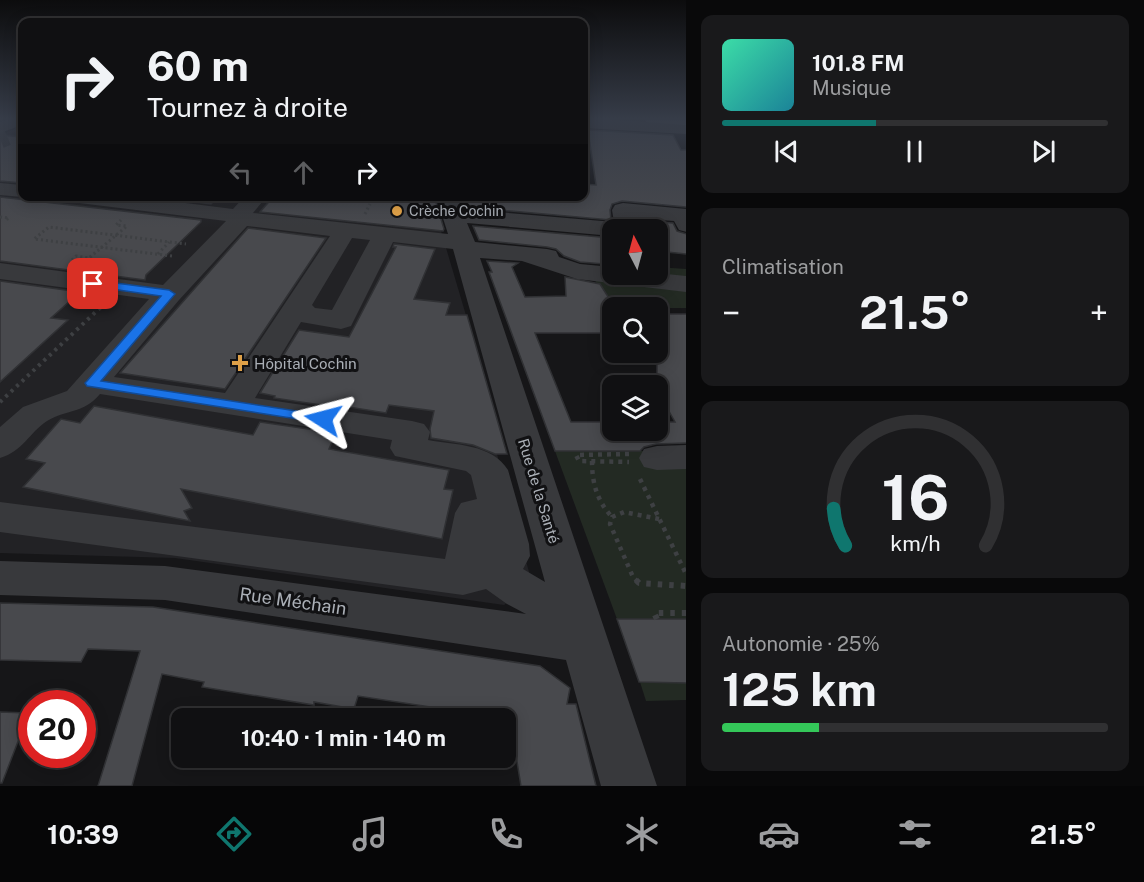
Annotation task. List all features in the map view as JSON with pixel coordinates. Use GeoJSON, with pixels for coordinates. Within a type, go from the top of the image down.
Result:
{"type":"FeatureCollection","features":[{"type":"Feature","properties":{"kind":"street"},"geometry":{"type":"LineString","coordinates":[[0,189],[18,191]]}},
{"type":"Feature","properties":{"kind":"street"},"geometry":{"type":"LineString","coordinates":[[81,201],[186,216],[201,211]]}},
{"type":"Feature","properties":{"kind":"street"},"geometry":{"type":"LineString","coordinates":[[127,201],[201,211],[240,208],[345,231],[385,234],[457,226],[602,229]]}},
{"type":"Feature","properties":{"kind":"street"},"geometry":{"type":"LineString","coordinates":[[0,446],[35,414],[73,402],[88,388],[240,208]]}},
{"type":"Feature","properties":{"kind":"street"},"geometry":{"type":"LineString","coordinates":[[624,219],[623,210],[683,215],[686,222]]}},
{"type":"Feature","properties":{"kind":"street"},"geometry":{"type":"LineString","coordinates":[[457,226],[525,254],[577,271],[602,271]]}},
{"type":"Feature","properties":{"kind":"street","name":"Rue de la Santé"},"geometry":{"type":"LineString","coordinates":[[457,226],[629,786]]}},
{"type":"Feature","properties":{"kind":"street"},"geometry":{"type":"LineString","coordinates":[[242,412],[298,306],[345,231]]}},
{"type":"Feature","properties":{"kind":"street"},"geometry":{"type":"LineString","coordinates":[[668,233],[686,235]]}},
{"type":"Feature","properties":{"kind":"street"},"geometry":{"type":"LineString","coordinates":[[298,306],[306,315],[341,320],[385,234]]}},
{"type":"Feature","properties":{"kind":"street"},"geometry":{"type":"LineString","coordinates":[[525,254],[602,261]]}},
{"type":"Feature","properties":{"kind":"street"},"geometry":{"type":"LineString","coordinates":[[668,270],[686,268]]}},
{"type":"Feature","properties":{"kind":"street"},"geometry":{"type":"LineString","coordinates":[[0,271],[169,294]]}},
{"type":"Feature","properties":{"kind":"street"},"geometry":{"type":"LineString","coordinates":[[668,278],[686,284]]}},
{"type":"Feature","properties":{"kind":"street"},"geometry":{"type":"LineString","coordinates":[[88,388],[242,412],[412,432],[408,448]]}},
{"type":"Feature","properties":{"kind":"street"},"geometry":{"type":"LineString","coordinates":[[342,437],[478,461],[489,470],[509,556],[479,574]]}},
{"type":"Feature","properties":{"kind":"street"},"geometry":{"type":"LineString","coordinates":[[475,513],[479,574]]}},
{"type":"Feature","properties":{"kind":"street"},"geometry":{"type":"LineString","coordinates":[[0,517],[479,574],[508,584],[580,627]]}},
{"type":"Feature","properties":{"kind":"street","name":"Rue Méchain"},"geometry":{"type":"LineString","coordinates":[[0,578],[165,583],[580,627]]}},
{"type":"Feature","properties":{"kind":"path"},"geometry":{"type":"LineString","coordinates":[[65,266],[76,256],[89,258],[127,226],[116,225],[125,216]]}},
{"type":"Feature","properties":{"kind":"path"},"geometry":{"type":"LineString","coordinates":[[0,217],[9,218],[4,222]]}},
{"type":"Feature","properties":{"kind":"path"},"geometry":{"type":"LineString","coordinates":[[166,255],[34,239],[49,227],[179,243]]}},
{"type":"Feature","properties":{"kind":"path"},"geometry":{"type":"LineString","coordinates":[[158,254],[169,242]]}},
{"type":"Feature","properties":{"kind":"path"},"geometry":{"type":"LineString","coordinates":[[0,402],[106,302]]}},
{"type":"Feature","properties":{"kind":"path"},"geometry":{"type":"LineString","coordinates":[[576,455],[654,458],[579,461],[576,455]]}},
{"type":"Feature","properties":{"kind":"path"},"geometry":{"type":"LineString","coordinates":[[654,458],[659,519],[686,574]]}},
{"type":"Feature","properties":{"kind":"path"},"geometry":{"type":"LineString","coordinates":[[592,461],[591,478],[604,509],[612,517]]}},
{"type":"Feature","properties":{"kind":"path"},"geometry":{"type":"LineString","coordinates":[[612,517],[624,512],[659,519]]}},
{"type":"Feature","properties":{"kind":"path"},"geometry":{"type":"LineString","coordinates":[[612,517],[610,524],[633,577],[639,583],[686,586]]}},
{"type":"Feature","properties":{"kind":"path"},"geometry":{"type":"LineString","coordinates":[[657,619],[654,613],[686,612]]}},
{"type":"Feature","properties":{"kind":"shaded area","name":"Hôpital Cochin"},"geometry":{"type":"Polygon","coordinates":[[[0,155],[18,155],[18,201],[432,201],[507,454],[497,454],[532,583],[504,605],[175,558],[0,553],[0,155]]]}},
{"type":"Feature","properties":{"kind":"shaded area"},"geometry":{"type":"Polygon","coordinates":[[[587,265],[602,267],[602,285],[668,285],[668,268],[686,269],[686,308],[668,308],[668,297],[604,297],[587,265]]]}},
{"type":"Feature","properties":{"kind":"shaded area"},"geometry":{"type":"Polygon","coordinates":[[[555,451],[686,451],[686,619],[617,619],[555,451]]]}},
{"type":"Feature","properties":{"kind":"shaded area"},"geometry":{"type":"Polygon","coordinates":[[[640,682],[686,683],[686,700],[646,701],[640,682]]]}},
{"type":"Feature","properties":{"kind":"building"},"geometry":{"type":"Polygon","coordinates":[[[0,155],[18,155],[18,183],[0,181],[0,155]]]}},
{"type":"Feature","properties":{"kind":"building"},"geometry":{"type":"Polygon","coordinates":[[[592,155],[686,155],[686,207],[622,201],[612,204],[611,219],[602,219],[466,207],[464,201],[588,201],[588,184],[596,185],[592,155]]]}},
{"type":"Feature","properties":{"kind":"building"},"geometry":{"type":"Polygon","coordinates":[[[0,197],[18,199],[18,201],[201,220],[146,275],[145,280],[0,261],[0,197]]]}},
{"type":"Feature","properties":{"kind":"building"},"geometry":{"type":"Polygon","coordinates":[[[188,201],[214,201],[211,204],[188,201]]]}},
{"type":"Feature","properties":{"kind":"building"},"geometry":{"type":"Polygon","coordinates":[[[270,201],[436,201],[444,229],[443,231],[260,212],[270,201]]]}},
{"type":"Feature","properties":{"kind":"building"},"geometry":{"type":"Polygon","coordinates":[[[668,223],[673,223],[677,231],[686,234],[686,254],[668,252],[668,223]]]}},
{"type":"Feature","properties":{"kind":"building"},"geometry":{"type":"Polygon","coordinates":[[[473,226],[602,237],[602,264],[580,262],[564,256],[556,249],[547,247],[479,240],[473,226]]]}},
{"type":"Feature","properties":{"kind":"building"},"geometry":{"type":"Polygon","coordinates":[[[248,228],[326,238],[225,389],[120,373],[248,228]]]}},
{"type":"Feature","properties":{"kind":"building"},"geometry":{"type":"Polygon","coordinates":[[[394,244],[435,249],[414,299],[450,303],[446,315],[467,315],[507,454],[495,454],[473,445],[431,438],[430,429],[434,411],[389,405],[386,413],[274,398],[275,396],[260,393],[299,330],[349,337],[396,247],[393,247],[394,244]]]}},
{"type":"Feature","properties":{"kind":"building"},"geometry":{"type":"Polygon","coordinates":[[[487,261],[518,263],[512,267],[525,297],[566,296],[565,277],[600,284],[608,297],[602,297],[602,333],[535,333],[571,422],[602,422],[602,441],[668,441],[668,422],[675,422],[668,410],[668,375],[657,375],[657,363],[668,363],[668,314],[686,314],[686,443],[656,444],[644,447],[640,451],[555,451],[489,272],[492,272],[487,261]]]}},
{"type":"Feature","properties":{"kind":"building"},"geometry":{"type":"Polygon","coordinates":[[[0,281],[80,292],[51,318],[68,320],[0,382],[0,281]]]}},
{"type":"Feature","properties":{"kind":"building"},"geometry":{"type":"Polygon","coordinates":[[[94,406],[253,435],[260,422],[336,433],[329,449],[449,470],[444,489],[453,490],[442,539],[181,489],[192,508],[184,511],[190,521],[23,487],[45,463],[26,459],[61,419],[80,423],[94,406]]]}},
{"type":"Feature","properties":{"kind":"building"},"geometry":{"type":"Polygon","coordinates":[[[0,603],[153,607],[540,666],[570,688],[567,704],[576,704],[596,786],[521,786],[516,756],[516,708],[437,708],[358,696],[354,708],[314,702],[314,705],[202,687],[204,682],[162,674],[132,786],[98,786],[140,651],[88,649],[81,662],[0,660],[0,603]]]}},
{"type":"Feature","properties":{"kind":"building"},"geometry":{"type":"Polygon","coordinates":[[[617,619],[686,619],[686,683],[639,682],[617,619]]]}},
{"type":"Feature","properties":{"kind":"building"},"geometry":{"type":"Polygon","coordinates":[[[0,712],[18,713],[18,742],[2,783],[0,783],[0,712]]]}},
{"type":"Feature","properties":{"kind":"place","name":"Crèche Cochin"},"geometry":{"type":"Point","coordinates":[397,211]}},
{"type":"Feature","properties":{"kind":"place","name":"Hôpital Cochin"},"geometry":{"type":"Point","coordinates":[240,363]}},
{"type":"Feature","properties":{"kind":"route"},"geometry":{"type":"LineString","coordinates":[[93,284],[169,294],[92,383],[323,419]]}}]}
